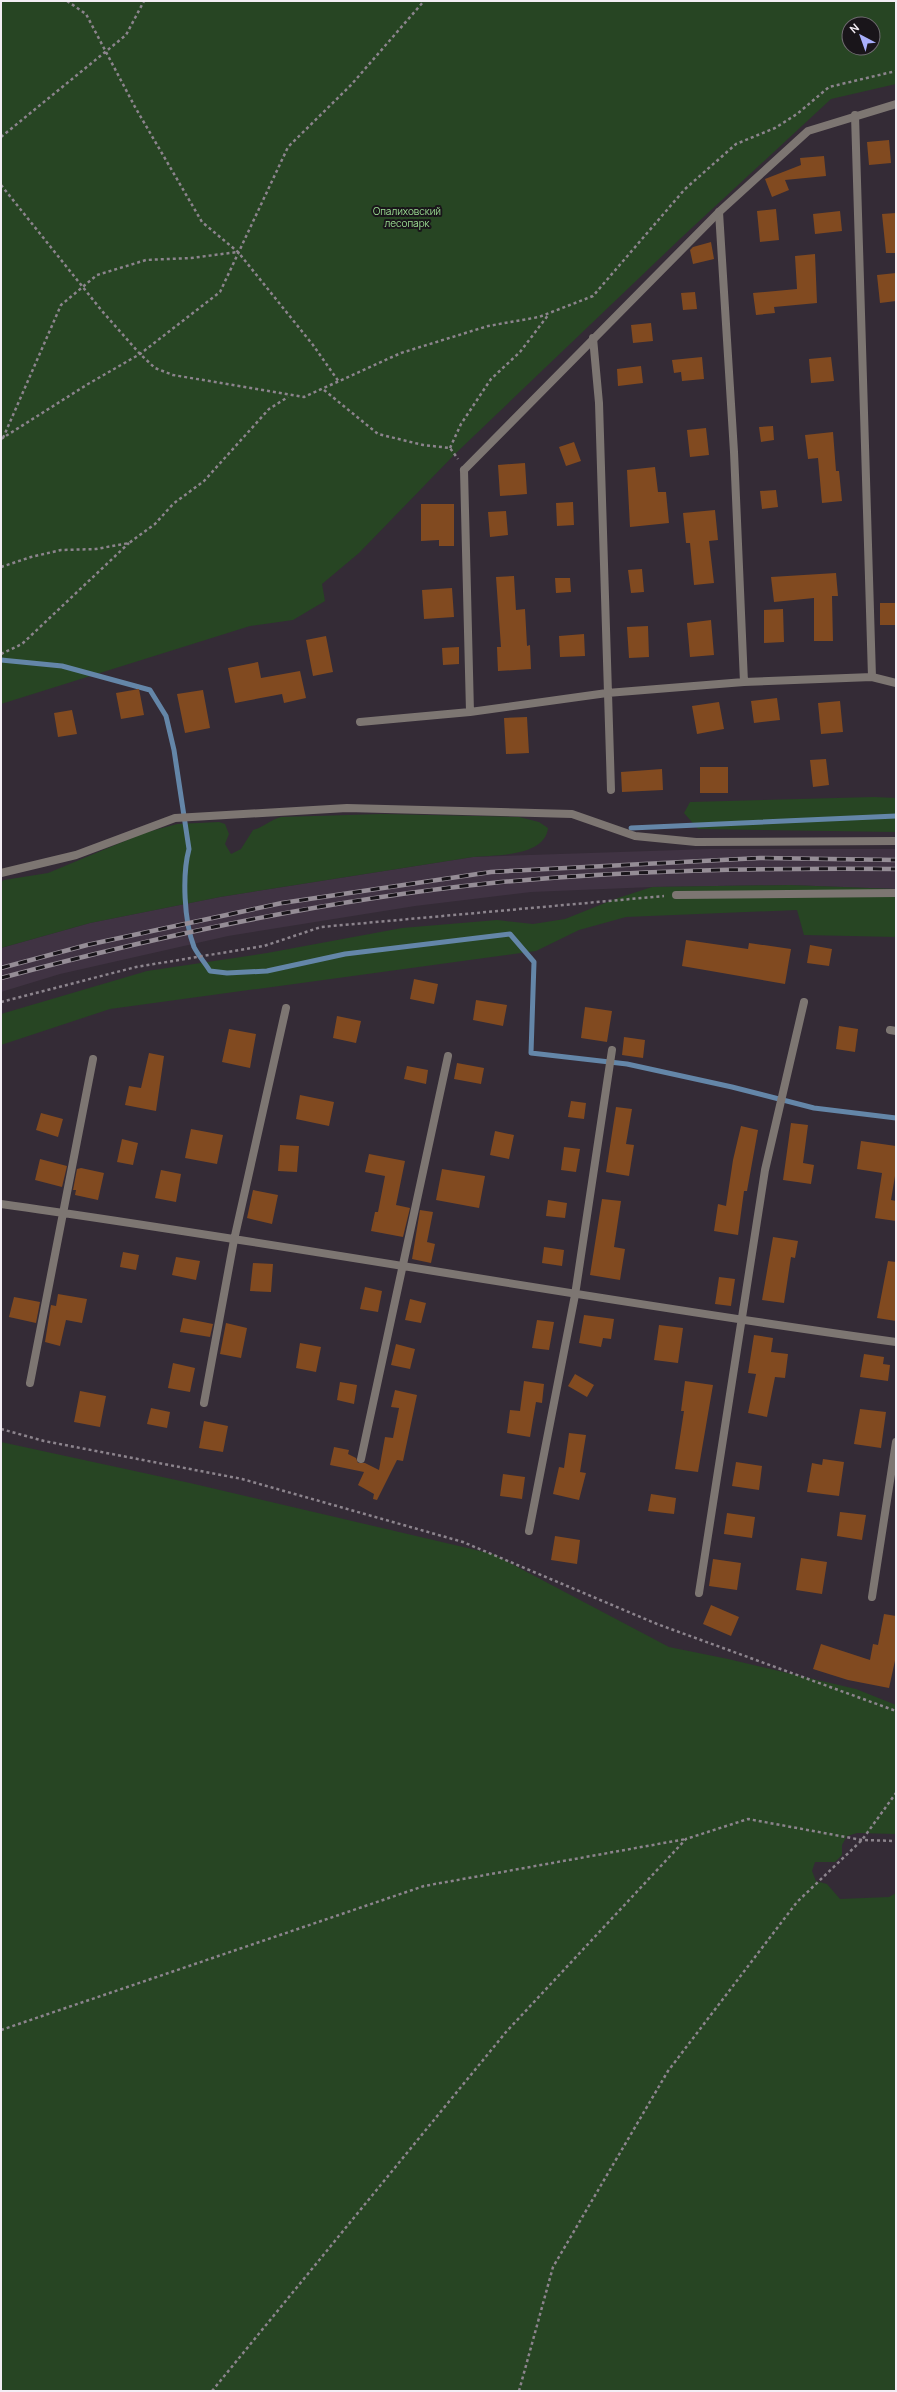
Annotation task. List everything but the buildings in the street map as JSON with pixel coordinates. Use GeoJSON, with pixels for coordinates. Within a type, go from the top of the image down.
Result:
{"type":"FeatureCollection","features":[{"type":"Feature","properties":{"kind":"street"},"geometry":{"type":"LineString","coordinates":[[470,712],[464,470],[719,212],[808,131],[855,115],[896,104]]}},
{"type":"Feature","properties":{"kind":"street"},"geometry":{"type":"LineString","coordinates":[[855,115],[872,677]]}},
{"type":"Feature","properties":{"kind":"street"},"geometry":{"type":"LineString","coordinates":[[719,212],[734,452],[744,682]]}},
{"type":"Feature","properties":{"kind":"street"},"geometry":{"type":"LineString","coordinates":[[593,338],[599,403],[611,790]]}},
{"type":"Feature","properties":{"kind":"street"},"geometry":{"type":"LineString","coordinates":[[360,722],[470,712],[607,693],[744,682],[872,677],[896,683]]}},
{"type":"Feature","properties":{"kind":"street"},"geometry":{"type":"LineString","coordinates":[[1,873],[76,855],[175,818],[347,808],[572,814],[635,836],[696,842],[896,841]]}},
{"type":"Feature","properties":{"kind":"street"},"geometry":{"type":"LineString","coordinates":[[676,895],[896,893]]}},
{"type":"Feature","properties":{"kind":"street"},"geometry":{"type":"LineString","coordinates":[[699,1593],[740,1321],[765,1170],[804,1002]]}},
{"type":"Feature","properties":{"kind":"street"},"geometry":{"type":"LineString","coordinates":[[204,1403],[234,1240],[286,1008]]}},
{"type":"Feature","properties":{"kind":"street"},"geometry":{"type":"LineString","coordinates":[[529,1531],[575,1294],[612,1050]]}},
{"type":"Feature","properties":{"kind":"street"},"geometry":{"type":"LineString","coordinates":[[361,1459],[448,1056]]}},
{"type":"Feature","properties":{"kind":"street"},"geometry":{"type":"LineString","coordinates":[[30,1383],[93,1059]]}},
{"type":"Feature","properties":{"kind":"street"},"geometry":{"type":"LineString","coordinates":[[1,1204],[403,1266],[740,1321],[896,1342]]}},
{"type":"Feature","properties":{"kind":"street"},"geometry":{"type":"LineString","coordinates":[[872,1597],[896,1442]]}},
{"type":"Feature","properties":{"kind":"path"},"geometry":{"type":"LineString","coordinates":[[67,1],[86,14],[135,107],[202,222],[238,252],[313,345],[339,382]]}},
{"type":"Feature","properties":{"kind":"path"},"geometry":{"type":"LineString","coordinates":[[1,137],[126,35],[144,1]]}},
{"type":"Feature","properties":{"kind":"path"},"geometry":{"type":"LineString","coordinates":[[2,439],[88,384],[140,354],[220,292],[288,147],[351,86],[424,1]]}},
{"type":"Feature","properties":{"kind":"path"},"geometry":{"type":"LineString","coordinates":[[1,185],[102,311],[140,354],[155,368],[173,375],[250,387],[288,396],[304,398],[401,353],[488,326],[539,317],[593,296],[685,189],[736,144],[775,128],[797,114],[829,87],[896,71]]}},
{"type":"Feature","properties":{"kind":"path"},"geometry":{"type":"LineString","coordinates":[[2,439],[61,305],[96,275],[146,260],[191,258],[238,252]]}},
{"type":"Feature","properties":{"kind":"path"},"geometry":{"type":"LineString","coordinates":[[450,448],[461,424],[491,379],[520,352],[549,314]]}},
{"type":"Feature","properties":{"kind":"path"},"geometry":{"type":"LineString","coordinates":[[324,390],[378,434],[423,445],[450,448]]}},
{"type":"Feature","properties":{"kind":"path"},"geometry":{"type":"LineString","coordinates":[[1,654],[22,644],[130,543],[155,524],[173,504],[204,481],[268,409],[288,396]]}},
{"type":"Feature","properties":{"kind":"path"},"geometry":{"type":"LineString","coordinates":[[450,448],[464,470]]}},
{"type":"Feature","properties":{"kind":"path"},"geometry":{"type":"LineString","coordinates":[[1,567],[31,557],[61,550],[96,549],[130,543]]}},
{"type":"Feature","properties":{"kind":"path"},"geometry":{"type":"LineString","coordinates":[[1,1002],[136,967],[264,946],[321,927],[676,895]]}},
{"type":"Feature","properties":{"kind":"path"},"geometry":{"type":"LineString","coordinates":[[1,1429],[44,1441],[242,1479],[463,1542],[657,1624],[896,1711]]}},
{"type":"Feature","properties":{"kind":"path"},"geometry":{"type":"LineString","coordinates":[[519,2391],[553,2267],[668,2071],[797,1902],[862,1840],[896,1793]]}},
{"type":"Feature","properties":{"kind":"path"},"geometry":{"type":"LineString","coordinates":[[1,2030],[424,1886],[686,1839],[748,1818],[862,1840],[896,1840]]}},
{"type":"Feature","properties":{"kind":"path"},"geometry":{"type":"LineString","coordinates":[[212,2391],[506,2032],[686,1839]]}},
{"type":"Feature","properties":{"kind":"shaded area"},"geometry":{"type":"Polygon","coordinates":[[[710,849],[896,849],[896,889],[789,885],[652,887],[531,892],[415,906],[228,936],[60,974],[1,992],[1,948],[90,923],[220,897],[473,857],[710,849]]]}},
{"type":"Feature","properties":{"kind":"green space","name":"Опалиховский лесопарк"},"geometry":{"type":"Polygon","coordinates":[[[1,1],[896,1],[896,84],[831,99],[682,237],[455,454],[359,553],[322,584],[325,601],[293,620],[250,626],[1,704],[1,1]]]}},
{"type":"Feature","properties":{"kind":"green space"},"geometry":{"type":"Polygon","coordinates":[[[874,797],[896,798],[896,832],[698,829],[684,813],[690,802],[874,797]]]}},
{"type":"Feature","properties":{"kind":"green space"},"geometry":{"type":"Polygon","coordinates":[[[382,814],[519,817],[539,822],[548,828],[545,837],[538,844],[518,853],[473,857],[220,897],[90,923],[1,948],[1,882],[4,880],[48,873],[144,833],[177,824],[219,822],[225,824],[229,834],[225,844],[231,854],[241,849],[253,830],[281,817],[382,814]]]}},
{"type":"Feature","properties":{"kind":"green space"},"geometry":{"type":"Polygon","coordinates":[[[789,885],[896,889],[896,937],[804,935],[797,910],[626,917],[579,930],[536,951],[110,1009],[1,1045],[1,1014],[147,971],[267,953],[402,928],[497,920],[533,924],[565,919],[615,899],[652,887],[789,885]]]}},
{"type":"Feature","properties":{"kind":"green space"},"geometry":{"type":"Polygon","coordinates":[[[1,1442],[190,1483],[493,1554],[669,1647],[728,1659],[856,1689],[896,1705],[896,1834],[857,1833],[847,1836],[842,1845],[842,1855],[835,1862],[815,1862],[812,1871],[816,1881],[827,1884],[840,1899],[889,1897],[896,1893],[896,2391],[1,2391],[1,1442]]]}},
{"type":"Feature","properties":{"kind":"waterway"},"geometry":{"type":"LineString","coordinates":[[1,660],[62,666],[150,690],[166,716],[174,750],[189,849],[185,872],[185,898],[188,924],[194,947],[210,971],[227,973],[267,971],[345,954],[510,934],[534,962],[531,1053],[627,1064],[732,1087],[814,1108],[896,1118]]}},
{"type":"Feature","properties":{"kind":"waterway"},"geometry":{"type":"LineString","coordinates":[[631,828],[896,816]]}},
{"type":"Feature","properties":{"kind":"railway"},"geometry":{"type":"LineString","coordinates":[[1,968],[87,945],[282,903],[491,872],[760,858],[896,860]]}},
{"type":"Feature","properties":{"kind":"railway"},"geometry":{"type":"LineString","coordinates":[[1,978],[122,947],[244,921],[306,909],[430,890],[492,883],[593,875],[744,870],[896,869]]}}]}
